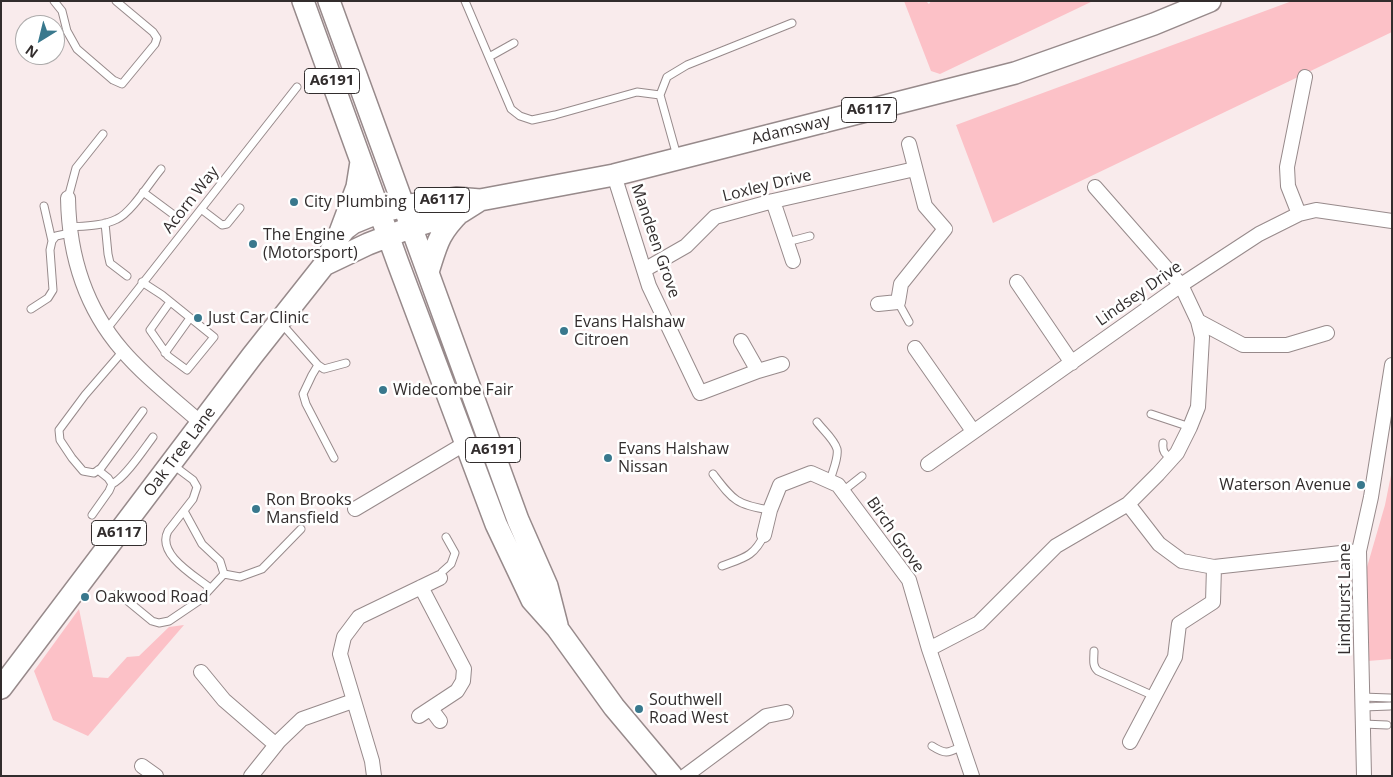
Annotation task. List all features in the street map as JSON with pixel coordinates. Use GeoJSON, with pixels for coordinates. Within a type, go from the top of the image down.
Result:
{"type":"FeatureCollection","features":[{"type":"Feature","properties":{"kind":"main road","name":"A6191"},"geometry":{"type":"LineString","coordinates":[[303,1],[361,161],[392,209]]}},
{"type":"Feature","properties":{"kind":"main road","name":"A6191"},"geometry":{"type":"LineString","coordinates":[[329,1],[357,80],[392,209]]}},
{"type":"Feature","properties":{"kind":"main road","name":"Adamsway"},"geometry":{"type":"LineString","coordinates":[[392,209],[456,198],[480,200],[614,175],[678,159],[1015,73],[1154,24],[1210,1]]}},
{"type":"Feature","properties":{"kind":"main road"},"geometry":{"type":"LineString","coordinates":[[337,239],[357,187],[361,161]]}},
{"type":"Feature","properties":{"kind":"main road","name":"Adamsway"},"geometry":{"type":"LineString","coordinates":[[400,232],[461,212],[480,200]]}},
{"type":"Feature","properties":{"kind":"main road"},"geometry":{"type":"LineString","coordinates":[[392,209],[400,214],[400,232]]}},
{"type":"Feature","properties":{"kind":"main road","name":"Oak Tree Lane"},"geometry":{"type":"LineString","coordinates":[[1,688],[201,423],[324,265],[337,239],[345,229],[392,209]]}},
{"type":"Feature","properties":{"kind":"main road"},"geometry":{"type":"LineString","coordinates":[[428,272],[440,236],[448,224],[461,212]]}},
{"type":"Feature","properties":{"kind":"main road","name":"A6191"},"geometry":{"type":"LineString","coordinates":[[400,232],[428,272],[518,520],[547,586],[557,628]]}},
{"type":"Feature","properties":{"kind":"main road","name":"A6191"},"geometry":{"type":"LineString","coordinates":[[400,232],[429,345],[496,524],[532,600],[557,628],[614,707],[672,776]]}},
{"type":"Feature","properties":{"kind":"main road","name":"Oak Tree Lane"},"geometry":{"type":"LineString","coordinates":[[324,265],[368,244],[400,232]]}},
{"type":"Feature","properties":{"kind":"street"},"geometry":{"type":"LineString","coordinates":[[1299,214],[1288,186],[1287,167],[1305,77]]}},
{"type":"Feature","properties":{"kind":"street"},"geometry":{"type":"LineString","coordinates":[[878,304],[898,302],[901,284],[945,229],[925,206],[909,144]]}},
{"type":"Feature","properties":{"kind":"street","name":"Loxley Drive"},"geometry":{"type":"LineString","coordinates":[[644,270],[686,246],[715,217],[773,201],[915,169]]}},
{"type":"Feature","properties":{"kind":"street","name":"Mandeen Grove"},"geometry":{"type":"LineString","coordinates":[[614,175],[649,286],[700,393],[758,371]]}},
{"type":"Feature","properties":{"kind":"street"},"geometry":{"type":"LineString","coordinates":[[929,649],[979,623],[1056,546],[1128,504],[1177,453],[1198,407],[1202,337],[1198,321],[1181,285],[1095,187]]}},
{"type":"Feature","properties":{"kind":"street"},"geometry":{"type":"LineString","coordinates":[[68,198],[73,249],[90,303],[106,330],[123,351],[145,374],[201,423]]}},
{"type":"Feature","properties":{"kind":"street"},"geometry":{"type":"LineString","coordinates":[[773,201],[793,261]]}},
{"type":"Feature","properties":{"kind":"street","name":"Lindsey Drive"},"geometry":{"type":"LineString","coordinates":[[928,464],[1181,285],[1260,234],[1299,214],[1316,210],[1392,221]]}},
{"type":"Feature","properties":{"kind":"street"},"geometry":{"type":"LineString","coordinates":[[1017,282],[1072,363]]}},
{"type":"Feature","properties":{"kind":"street"},"geometry":{"type":"LineString","coordinates":[[1198,321],[1243,345],[1288,345],[1327,333]]}},
{"type":"Feature","properties":{"kind":"street"},"geometry":{"type":"LineString","coordinates":[[741,341],[758,371],[782,364]]}},
{"type":"Feature","properties":{"kind":"street"},"geometry":{"type":"LineString","coordinates":[[915,348],[973,432]]}},
{"type":"Feature","properties":{"kind":"street","name":"Lindhurst Lane"},"geometry":{"type":"LineString","coordinates":[[1364,776],[1359,551],[1371,497],[1392,365]]}},
{"type":"Feature","properties":{"kind":"street"},"geometry":{"type":"LineString","coordinates":[[355,508],[466,443]]}},
{"type":"Feature","properties":{"kind":"street","name":"Birch Grove"},"geometry":{"type":"LineString","coordinates":[[764,535],[770,510],[780,485],[810,473],[838,485],[909,580],[929,649],[972,776]]}},
{"type":"Feature","properties":{"kind":"street"},"geometry":{"type":"LineString","coordinates":[[1128,504],[1159,544],[1182,561],[1214,567],[1359,551]]}},
{"type":"Feature","properties":{"kind":"street"},"geometry":{"type":"LineString","coordinates":[[1130,742],[1175,657],[1178,624],[1213,602],[1214,567]]}},
{"type":"Feature","properties":{"kind":"street"},"geometry":{"type":"LineString","coordinates":[[374,776],[372,761],[340,654],[344,637],[359,617],[440,578]]}},
{"type":"Feature","properties":{"kind":"street"},"geometry":{"type":"LineString","coordinates":[[422,587],[464,669],[463,681],[457,691],[425,712],[440,721]]}},
{"type":"Feature","properties":{"kind":"street"},"geometry":{"type":"LineString","coordinates":[[201,672],[224,700],[276,745]]}},
{"type":"Feature","properties":{"kind":"street"},"geometry":{"type":"LineString","coordinates":[[251,776],[276,745],[302,719],[353,701]]}},
{"type":"Feature","properties":{"kind":"street"},"geometry":{"type":"LineString","coordinates":[[685,776],[766,716],[786,712]]}},
{"type":"Feature","properties":{"kind":"lane"},"geometry":{"type":"LineString","coordinates":[[54,1],[62,11],[67,31],[77,49],[113,80],[122,84],[155,44],[157,38],[154,32],[116,1]]}},
{"type":"Feature","properties":{"kind":"lane"},"geometry":{"type":"LineString","coordinates":[[465,1],[511,109],[520,116],[532,120],[555,116],[638,92],[660,95]]}},
{"type":"Feature","properties":{"kind":"lane"},"geometry":{"type":"LineString","coordinates":[[678,159],[660,95],[667,77],[687,65],[792,23]]}},
{"type":"Feature","properties":{"kind":"lane"},"geometry":{"type":"LineString","coordinates":[[489,57],[514,44]]}},
{"type":"Feature","properties":{"kind":"lane","name":"Acorn Way"},"geometry":{"type":"LineString","coordinates":[[106,330],[297,87]]}},
{"type":"Feature","properties":{"kind":"lane"},"geometry":{"type":"LineString","coordinates":[[68,198],[76,168],[103,134]]}},
{"type":"Feature","properties":{"kind":"lane"},"geometry":{"type":"LineString","coordinates":[[52,241],[56,236],[70,230],[118,219],[128,211],[160,169]]}},
{"type":"Feature","properties":{"kind":"lane"},"geometry":{"type":"LineString","coordinates":[[143,192],[174,215]]}},
{"type":"Feature","properties":{"kind":"lane"},"geometry":{"type":"LineString","coordinates":[[31,309],[48,298],[53,290],[50,250],[52,241],[44,206]]}},
{"type":"Feature","properties":{"kind":"lane"},"geometry":{"type":"LineString","coordinates":[[201,210],[222,225],[227,224],[240,208]]}},
{"type":"Feature","properties":{"kind":"lane"},"geometry":{"type":"LineString","coordinates":[[105,223],[110,263],[127,276]]}},
{"type":"Feature","properties":{"kind":"lane"},"geometry":{"type":"LineString","coordinates":[[787,242],[810,236]]}},
{"type":"Feature","properties":{"kind":"lane"},"geometry":{"type":"LineString","coordinates":[[142,282],[170,302],[214,337],[187,370],[168,356],[150,330],[170,302]]}},
{"type":"Feature","properties":{"kind":"lane"},"geometry":{"type":"LineString","coordinates":[[898,302],[908,322]]}},
{"type":"Feature","properties":{"kind":"lane"},"geometry":{"type":"LineString","coordinates":[[166,353],[190,318]]}},
{"type":"Feature","properties":{"kind":"lane"},"geometry":{"type":"LineString","coordinates":[[279,321],[318,365],[324,369],[346,363]]}},
{"type":"Feature","properties":{"kind":"lane"},"geometry":{"type":"LineString","coordinates":[[123,351],[59,430],[60,440],[83,471],[94,473],[101,468],[143,411]]}},
{"type":"Feature","properties":{"kind":"lane"},"geometry":{"type":"LineString","coordinates":[[318,365],[303,394],[306,404],[334,458]]}},
{"type":"Feature","properties":{"kind":"lane"},"geometry":{"type":"LineString","coordinates":[[1151,414],[1190,427]]}},
{"type":"Feature","properties":{"kind":"lane"},"geometry":{"type":"LineString","coordinates":[[817,422],[832,440],[837,450],[830,481]]}},
{"type":"Feature","properties":{"kind":"lane"},"geometry":{"type":"LineString","coordinates":[[92,515],[112,484],[117,482],[124,474],[153,436]]}},
{"type":"Feature","properties":{"kind":"lane"},"geometry":{"type":"LineString","coordinates":[[1163,444],[1162,450],[1172,459]]}},
{"type":"Feature","properties":{"kind":"lane"},"geometry":{"type":"LineString","coordinates":[[170,464],[193,480],[197,487],[193,499],[168,531],[165,537],[165,544],[176,562],[210,588]]}},
{"type":"Feature","properties":{"kind":"lane"},"geometry":{"type":"LineString","coordinates":[[98,470],[112,484]]}},
{"type":"Feature","properties":{"kind":"lane"},"geometry":{"type":"LineString","coordinates":[[713,474],[730,496],[739,503],[770,510]]}},
{"type":"Feature","properties":{"kind":"lane"},"geometry":{"type":"LineString","coordinates":[[842,491],[862,476]]}},
{"type":"Feature","properties":{"kind":"lane"},"geometry":{"type":"LineString","coordinates":[[184,511],[202,544],[220,560],[224,574]]}},
{"type":"Feature","properties":{"kind":"lane"},"geometry":{"type":"LineString","coordinates":[[224,574],[240,577],[262,568],[301,529]]}},
{"type":"Feature","properties":{"kind":"lane"},"geometry":{"type":"LineString","coordinates":[[722,566],[749,555],[759,546],[764,535]]}},
{"type":"Feature","properties":{"kind":"lane"},"geometry":{"type":"LineString","coordinates":[[440,578],[455,553],[446,537]]}},
{"type":"Feature","properties":{"kind":"lane"},"geometry":{"type":"LineString","coordinates":[[118,593],[152,621],[160,623],[169,621],[200,600],[224,574]]}},
{"type":"Feature","properties":{"kind":"lane"},"geometry":{"type":"LineString","coordinates":[[1094,651],[1094,664],[1098,671],[1154,696]]}},
{"type":"Feature","properties":{"kind":"lane"},"geometry":{"type":"LineString","coordinates":[[1363,702],[1390,698]]}},
{"type":"Feature","properties":{"kind":"lane"},"geometry":{"type":"LineString","coordinates":[[1363,702],[1390,706]]}},
{"type":"Feature","properties":{"kind":"lane"},"geometry":{"type":"LineString","coordinates":[[1363,724],[1387,725]]}},
{"type":"Feature","properties":{"kind":"lane"},"geometry":{"type":"LineString","coordinates":[[932,746],[941,752],[949,753],[962,746]]}},
{"type":"Feature","properties":{"kind":"shaded area"},"geometry":{"type":"Polygon","coordinates":[[[904,1],[926,1],[929,4],[931,1],[1093,1],[940,74],[931,71],[904,1]]]}},
{"type":"Feature","properties":{"kind":"shaded area"},"geometry":{"type":"Polygon","coordinates":[[[1292,1],[1392,1],[1392,32],[993,223],[956,125],[1292,1]]]}},
{"type":"Feature","properties":{"kind":"shaded area"},"geometry":{"type":"Polygon","coordinates":[[[1392,470],[1392,659],[1368,661],[1365,574],[1385,505],[1392,470]]]}},
{"type":"Feature","properties":{"kind":"shaded area"},"geometry":{"type":"Polygon","coordinates":[[[79,609],[93,677],[108,678],[127,657],[139,656],[169,627],[184,625],[88,736],[53,720],[34,671],[79,609]]]}},
{"type":"Feature","properties":{"kind":"place","name":"City Plumbing"},"geometry":{"type":"Point","coordinates":[294,202]}},
{"type":"Feature","properties":{"kind":"place","name":"The Engine (Motorsport)"},"geometry":{"type":"Point","coordinates":[253,244]}},
{"type":"Feature","properties":{"kind":"place","name":"Just Car Clinic"},"geometry":{"type":"Point","coordinates":[198,318]}},
{"type":"Feature","properties":{"kind":"place","name":"Evans Halshaw Citroen"},"geometry":{"type":"Point","coordinates":[564,331]}},
{"type":"Feature","properties":{"kind":"place","name":"Widecombe Fair"},"geometry":{"type":"Point","coordinates":[383,390]}},
{"type":"Feature","properties":{"kind":"place","name":"Evans Halshaw Nissan"},"geometry":{"type":"Point","coordinates":[608,458]}},
{"type":"Feature","properties":{"kind":"place","name":"Waterson Avenue"},"geometry":{"type":"Point","coordinates":[1361,485]}},
{"type":"Feature","properties":{"kind":"place","name":"Ron Brooks Mansfield"},"geometry":{"type":"Point","coordinates":[256,509]}},
{"type":"Feature","properties":{"kind":"place","name":"Oakwood Road"},"geometry":{"type":"Point","coordinates":[85,597]}},
{"type":"Feature","properties":{"kind":"place","name":"Southwell Road West"},"geometry":{"type":"Point","coordinates":[639,709]}}]}
